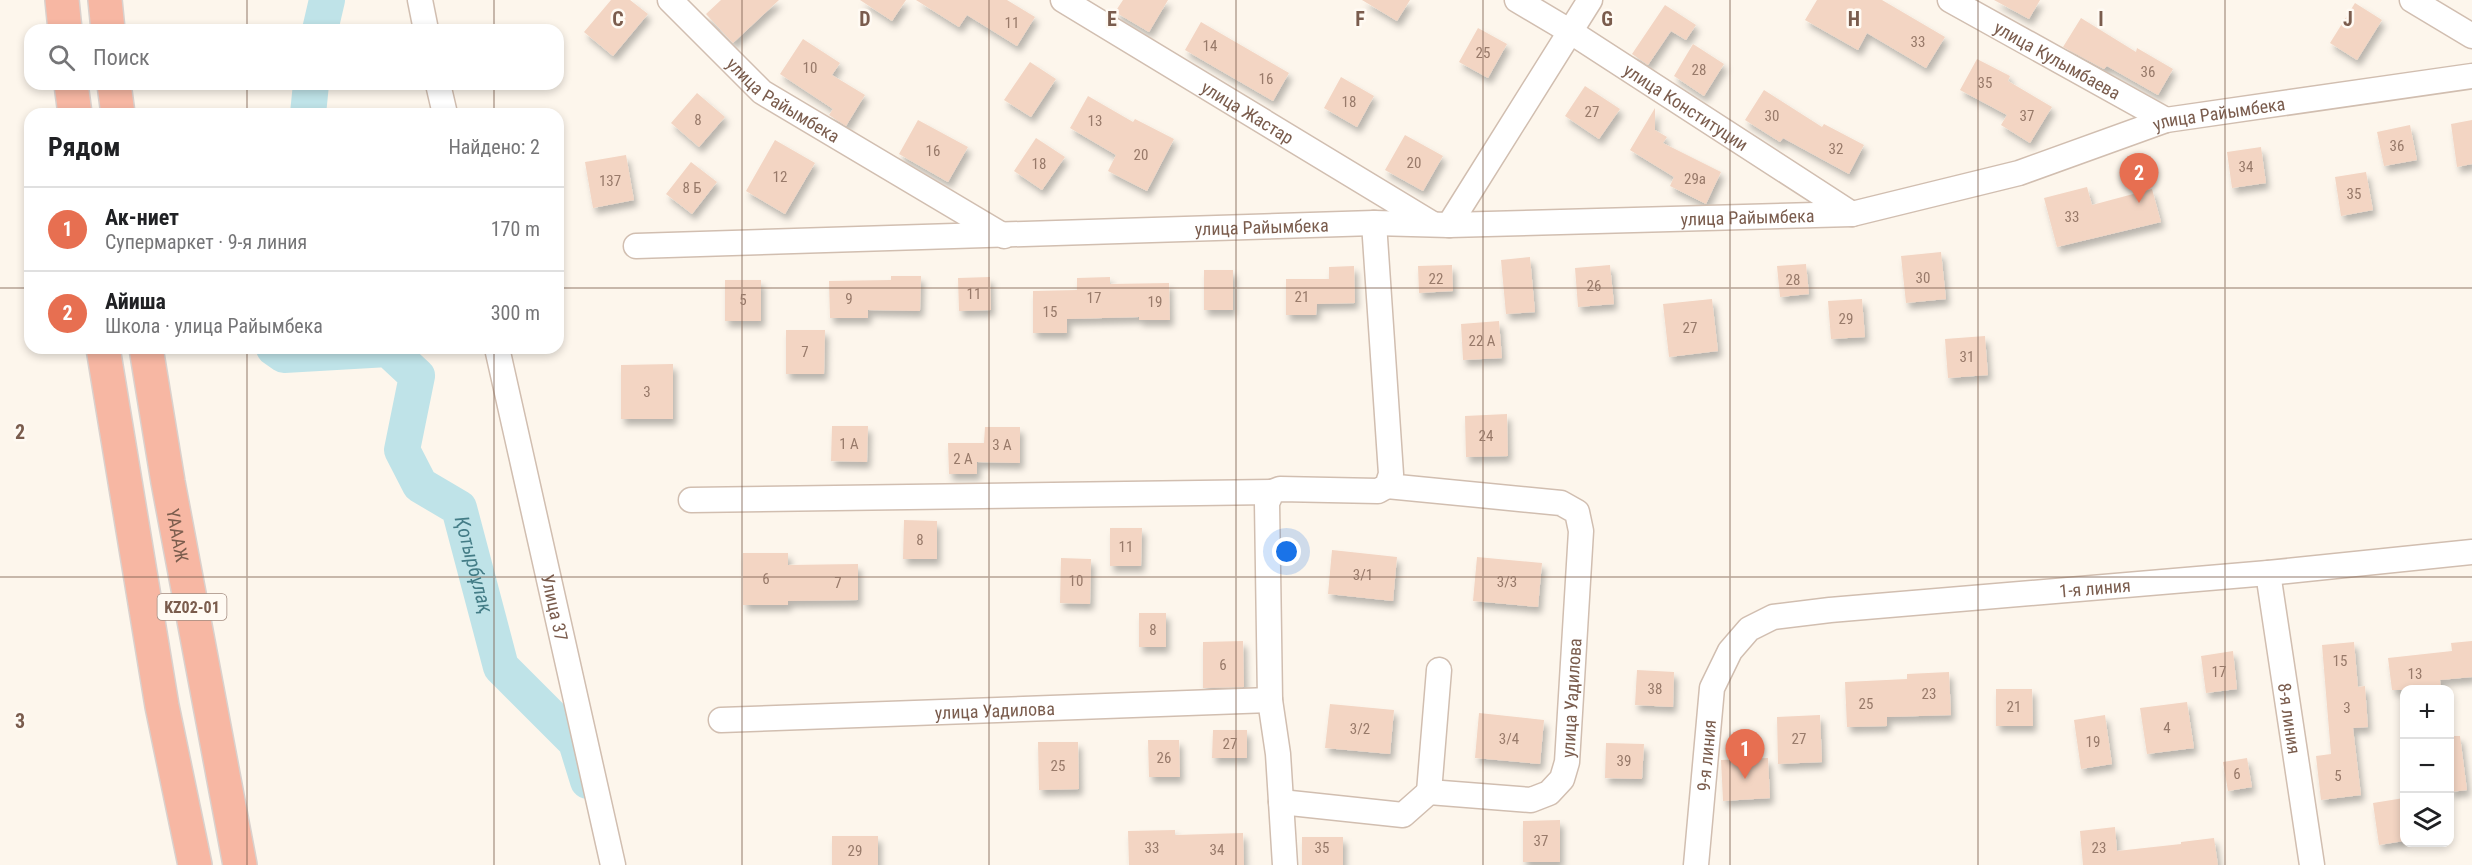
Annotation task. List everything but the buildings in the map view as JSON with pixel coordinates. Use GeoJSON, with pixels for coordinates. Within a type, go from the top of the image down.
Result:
{"type":"FeatureCollection","features":[{"type":"Feature","properties":{"kind":"highway"},"geometry":{"type":"LineString","coordinates":[[62,0],[64,24]]}},
{"type":"Feature","properties":{"kind":"highway"},"geometry":{"type":"LineString","coordinates":[[105,0],[107,24]]}},
{"type":"Feature","properties":{"kind":"highway"},"geometry":{"type":"LineString","coordinates":[[72,90],[74,108]]}},
{"type":"Feature","properties":{"kind":"highway"},"geometry":{"type":"LineString","coordinates":[[115,90],[116,108]]}},
{"type":"Feature","properties":{"kind":"highway","name":"KZ02-01"},"geometry":{"type":"LineString","coordinates":[[104,354],[162,706],[195,865]]}},
{"type":"Feature","properties":{"kind":"highway","name":"ҮАААЖ"},"geometry":{"type":"LineString","coordinates":[[147,354],[168,482],[240,865]]}},
{"type":"Feature","properties":{"kind":"street"},"geometry":{"type":"LineString","coordinates":[[420,0],[425,24]]}},
{"type":"Feature","properties":{"kind":"street","name":"улица Райымбека"},"geometry":{"type":"LineString","coordinates":[[670,0],[762,92],[1004,236]]}},
{"type":"Feature","properties":{"kind":"street","name":"улица Жастар"},"geometry":{"type":"LineString","coordinates":[[1063,0],[1441,225]]}},
{"type":"Feature","properties":{"kind":"street","name":"улица Конституции"},"geometry":{"type":"LineString","coordinates":[[1517,0],[1571,32],[1852,214]]}},
{"type":"Feature","properties":{"kind":"street"},"geometry":{"type":"LineString","coordinates":[[1441,225],[1571,32],[1590,0]]}},
{"type":"Feature","properties":{"kind":"street","name":"улица Кулымбаева"},"geometry":{"type":"LineString","coordinates":[[1950,0],[2166,120]]}},
{"type":"Feature","properties":{"kind":"street"},"geometry":{"type":"LineString","coordinates":[[2412,0],[2472,36]]}},
{"type":"Feature","properties":{"kind":"street","name":"улица Райымбека"},"geometry":{"type":"LineString","coordinates":[[636,246],[1374,223],[1441,225],[1852,214],[2019,173],[2166,120],[2472,76]]}},
{"type":"Feature","properties":{"kind":"street"},"geometry":{"type":"LineString","coordinates":[[439,90],[444,108]]}},
{"type":"Feature","properties":{"kind":"street"},"geometry":{"type":"LineString","coordinates":[[691,500],[1272,492],[1290,488],[1378,491],[1387,486],[1391,474],[1374,223]]}},
{"type":"Feature","properties":{"kind":"street","name":"Улица 37"},"geometry":{"type":"LineString","coordinates":[[498,354],[613,865]]}},
{"type":"Feature","properties":{"kind":"street","name":"улица Уадилова"},"geometry":{"type":"LineString","coordinates":[[1387,486],[1561,503],[1577,512],[1581,531],[1567,762],[1562,779],[1549,793],[1531,800],[1429,792]]}},
{"type":"Feature","properties":{"kind":"street"},"geometry":{"type":"LineString","coordinates":[[1272,492],[1267,503],[1270,700],[1278,754],[1285,865]]}},
{"type":"Feature","properties":{"kind":"street","name":"1-я линия"},"geometry":{"type":"LineString","coordinates":[[1730,651],[1749,629],[1773,617],[1830,610],[2268,573],[2472,552]]}},
{"type":"Feature","properties":{"kind":"street","name":"8-я линия"},"geometry":{"type":"LineString","coordinates":[[2268,573],[2313,865]]}},
{"type":"Feature","properties":{"kind":"street","name":"9-я линия"},"geometry":{"type":"LineString","coordinates":[[1696,865],[1712,688],[1730,651]]}},
{"type":"Feature","properties":{"kind":"street"},"geometry":{"type":"LineString","coordinates":[[1281,802],[1403,815],[1429,792],[1439,670]]}},
{"type":"Feature","properties":{"kind":"street","name":"улица Уадилова"},"geometry":{"type":"LineString","coordinates":[[722,720],[1270,700]]}},
{"type":"Feature","properties":{"kind":"waterway","name":"Қотырбұлақ"},"geometry":{"type":"LineString","coordinates":[[321,24],[327,0]]}},
{"type":"Feature","properties":{"kind":"waterway","name":"Қотырбұлақ"},"geometry":{"type":"LineString","coordinates":[[309,108],[310,90]]}},
{"type":"Feature","properties":{"kind":"waterway","name":"Қотырбұлақ"},"geometry":{"type":"LineString","coordinates":[[283,354],[301,354]]}},
{"type":"Feature","properties":{"kind":"waterway","name":"Қотырбұлақ"},"geometry":{"type":"LineString","coordinates":[[393,354],[417,376],[402,450],[420,485],[459,508],[501,667],[576,742],[588,781]]}},
{"type":"Feature","properties":{"kind":"place","name":"Айиша"},"geometry":{"type":"Point","coordinates":[2139,203]}},
{"type":"Feature","properties":{"kind":"place","name":"Ак-ниет"},"geometry":{"type":"Point","coordinates":[1745,779]}}]}
